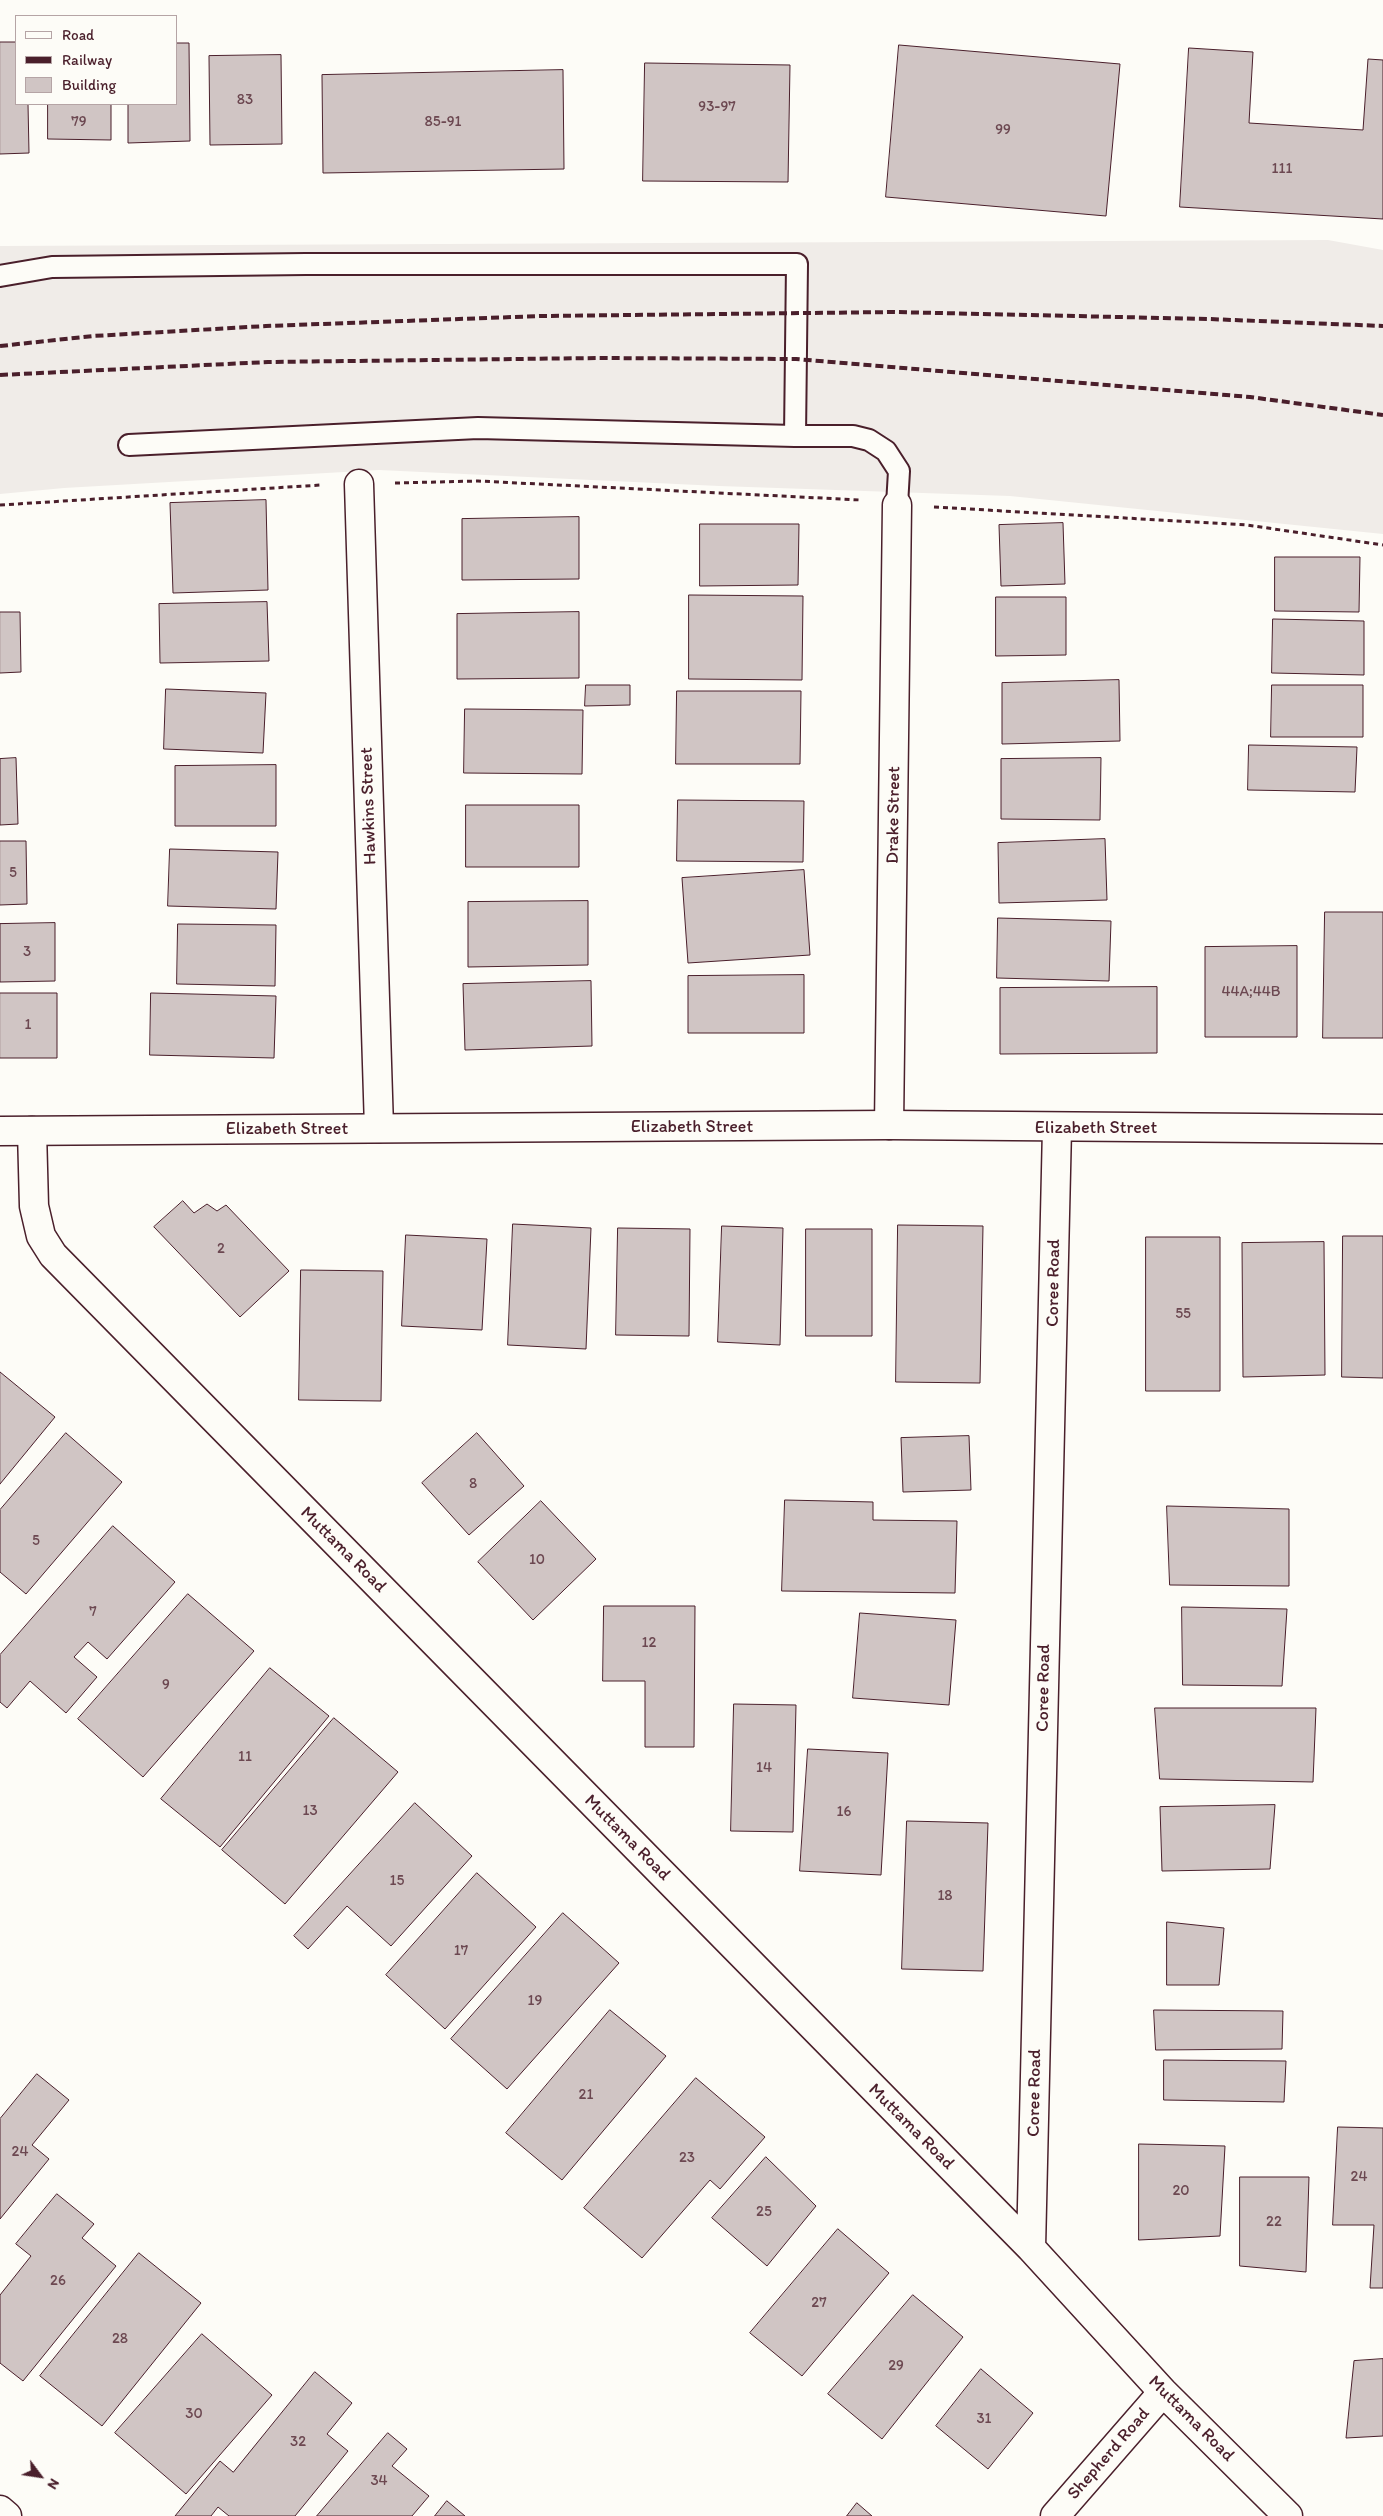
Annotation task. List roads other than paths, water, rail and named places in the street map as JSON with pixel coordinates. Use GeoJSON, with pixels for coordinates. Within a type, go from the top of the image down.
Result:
{"type":"FeatureCollection","features":[{"type":"Feature","properties":{"kind":"street","name":"Hawkins Street"},"geometry":{"type":"LineString","coordinates":[[359,484],[379,1128]]}},
{"type":"Feature","properties":{"kind":"street","name":"Drake Street"},"geometry":{"type":"LineString","coordinates":[[889,1125],[897,505]]}},
{"type":"Feature","properties":{"kind":"street","name":"Elizabeth Street"},"geometry":{"type":"LineString","coordinates":[[0,1131],[889,1125],[1057,1128],[1383,1129]]}},
{"type":"Feature","properties":{"kind":"street","name":"Coree Road"},"geometry":{"type":"LineString","coordinates":[[1031,2248],[1057,1128]]}},
{"type":"Feature","properties":{"kind":"street","name":"Muttama Road"},"geometry":{"type":"LineString","coordinates":[[32,1131],[34,1206],[41,1236],[53,1255],[1031,2248],[1163,2392],[1288,2516]]}},
{"type":"Feature","properties":{"kind":"street","name":"Shepherd Road"},"geometry":{"type":"LineString","coordinates":[[1055,2516],[1163,2392]]}},
{"type":"Feature","properties":{"kind":"street"},"geometry":{"type":"LineString","coordinates":[[0,2510],[7,2516]]}},
{"type":"Feature","properties":{"kind":"lane"},"geometry":{"type":"LineString","coordinates":[[0,276],[52,267],[306,264],[797,264],[795,436]]}},
{"type":"Feature","properties":{"kind":"lane"},"geometry":{"type":"LineString","coordinates":[[129,445],[478,428],[853,436],[869,440],[886,450],[899,472],[897,505]]}},
{"type":"Feature","properties":{"kind":"railway"},"geometry":{"type":"LineString","coordinates":[[0,346],[93,336],[266,326],[542,316],[894,312],[1208,319],[1383,326]]}},
{"type":"Feature","properties":{"kind":"railway"},"geometry":{"type":"LineString","coordinates":[[0,375],[268,362],[598,358],[796,359],[1250,397],[1383,415]]}}]}
